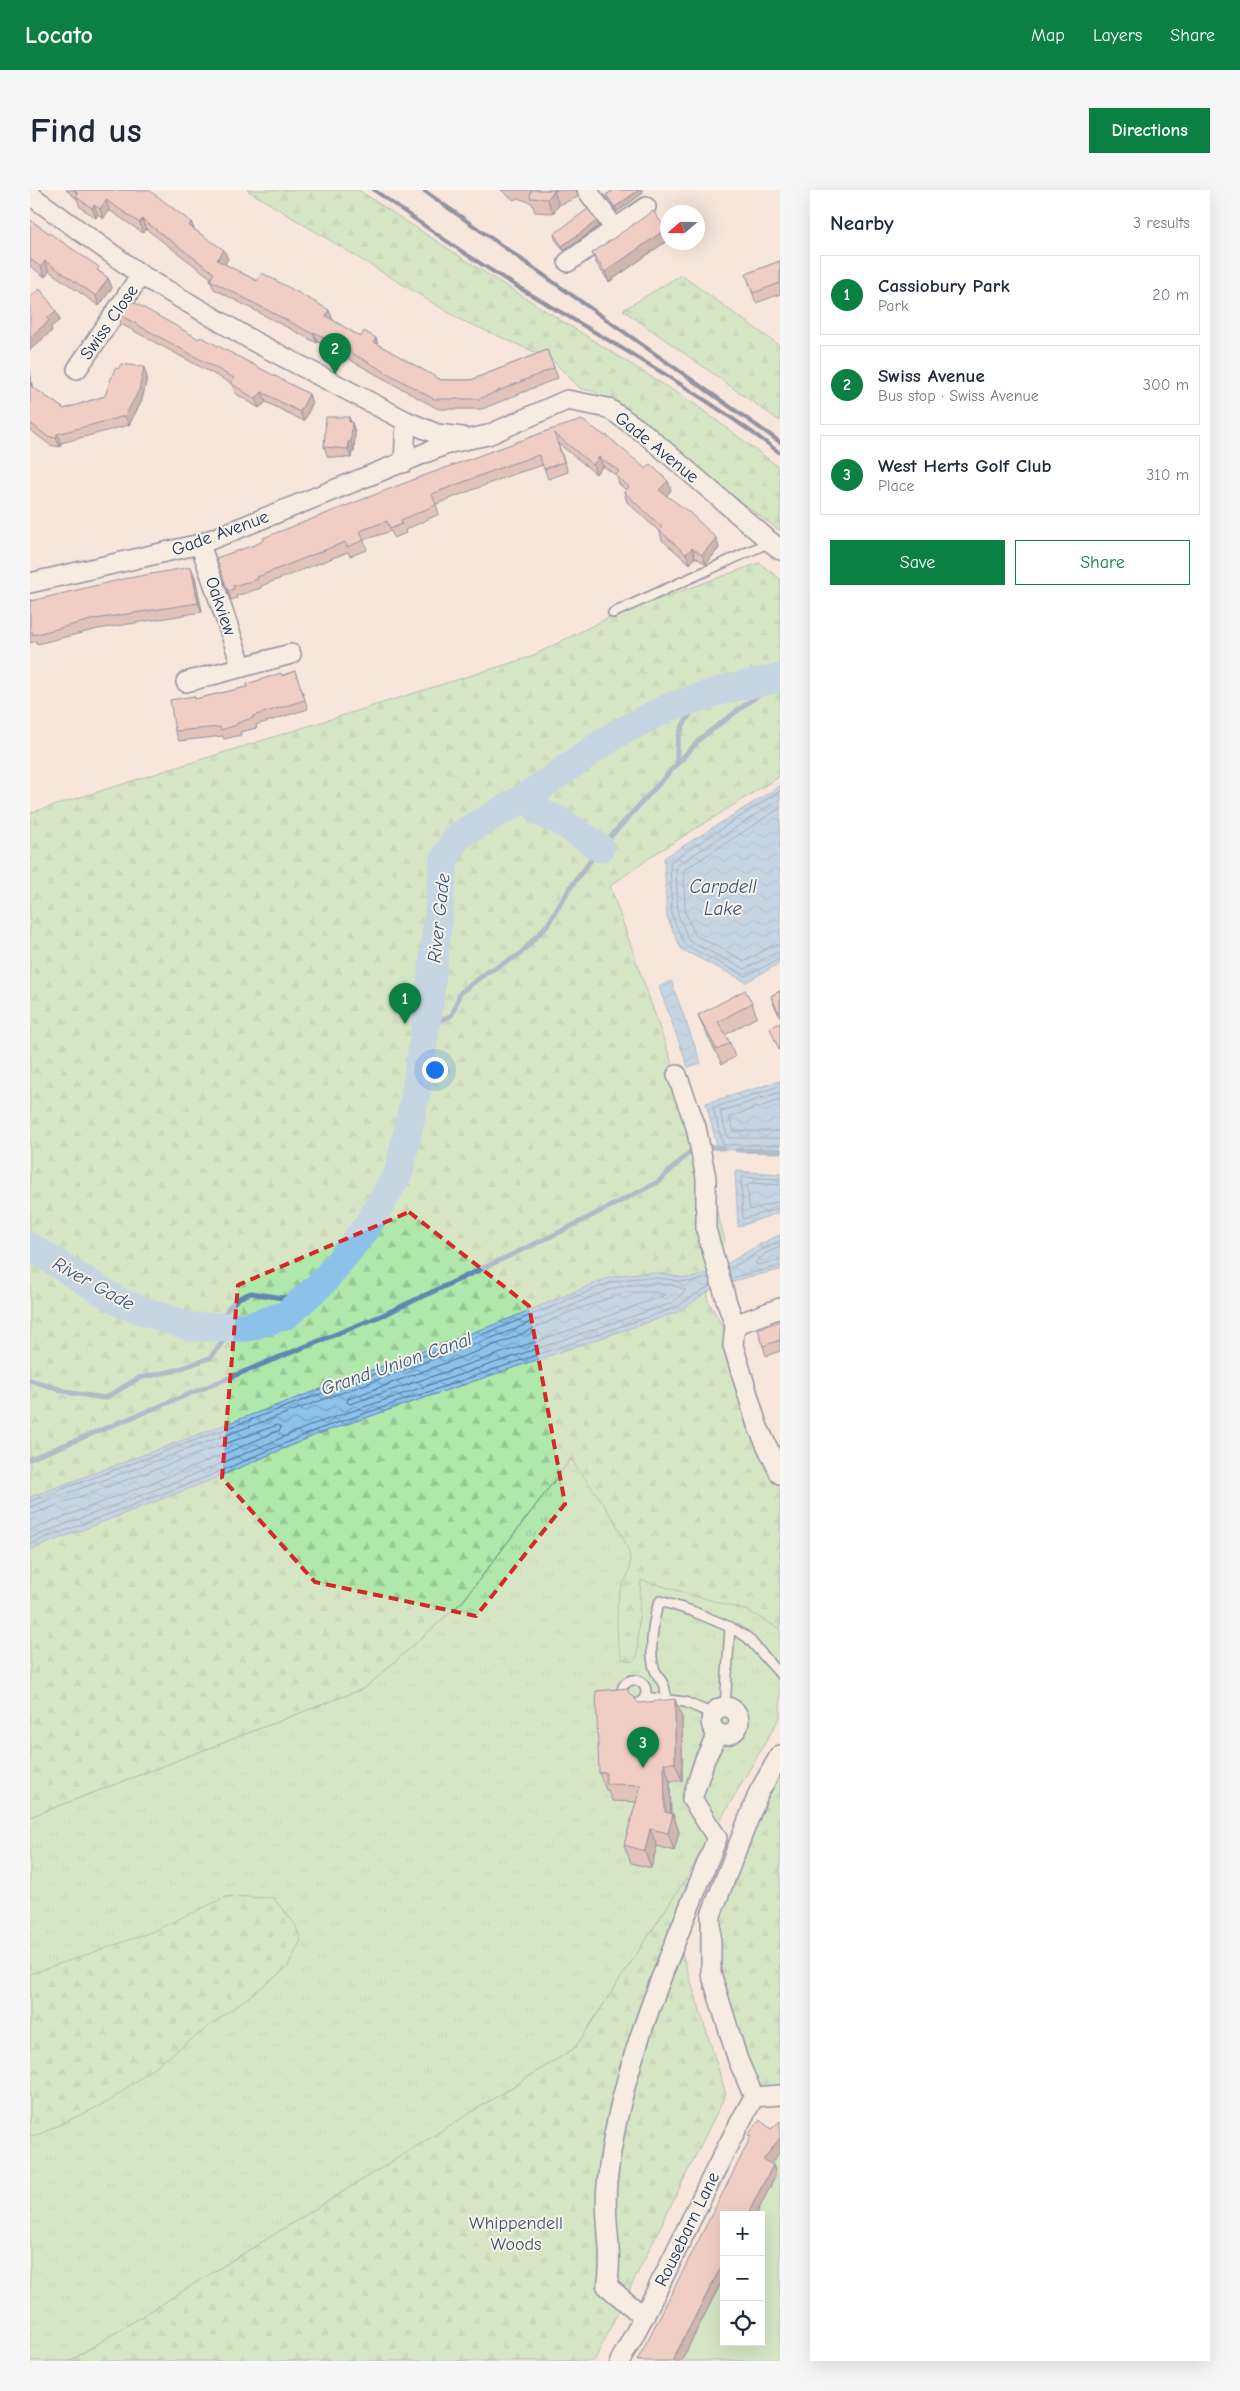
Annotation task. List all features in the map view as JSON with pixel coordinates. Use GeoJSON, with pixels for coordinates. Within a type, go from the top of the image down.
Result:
{"type":"FeatureCollection","features":[{"type":"Feature","properties":{"kind":"street"},"geometry":{"type":"LineString","coordinates":[[587,190],[615,229]]}},
{"type":"Feature","properties":{"kind":"street"},"geometry":{"type":"LineString","coordinates":[[30,195],[141,274],[255,342],[406,421],[437,434],[468,438]]}},
{"type":"Feature","properties":{"kind":"street"},"geometry":{"type":"LineString","coordinates":[[568,262],[646,207]]}},
{"type":"Feature","properties":{"kind":"street","name":"Swiss Close"},"geometry":{"type":"LineString","coordinates":[[76,369],[141,274]]}},
{"type":"Feature","properties":{"kind":"street","name":"Gade Avenue"},"geometry":{"type":"LineString","coordinates":[[30,583],[200,544],[450,443],[488,435],[567,400],[608,408],[644,433],[776,546]]}},
{"type":"Feature","properties":{"kind":"street"},"geometry":{"type":"LineString","coordinates":[[404,463],[406,421]]}},
{"type":"Feature","properties":{"kind":"street","name":"Oakview"},"geometry":{"type":"LineString","coordinates":[[200,544],[242,667]]}},
{"type":"Feature","properties":{"kind":"street"},"geometry":{"type":"LineString","coordinates":[[186,682],[291,654]]}},
{"type":"Feature","properties":{"kind":"street"},"geometry":{"type":"LineString","coordinates":[[677,1075],[702,1156],[706,1178],[706,1229],[735,1325],[733,1345],[757,1425],[780,1474]]}},
{"type":"Feature","properties":{"kind":"street"},"geometry":{"type":"LineString","coordinates":[[735,1325],[780,1308]]}},
{"type":"Feature","properties":{"kind":"street"},"geometry":{"type":"LineString","coordinates":[[719,1711],[737,1713],[738,1727],[727,1735],[718,1733],[712,1726],[719,1711]]}},
{"type":"Feature","properties":{"kind":"street"},"geometry":{"type":"LineString","coordinates":[[644,2318],[607,2286],[610,2268],[607,2185],[622,2099],[644,2026],[717,1838],[692,1799],[704,1759],[718,1733]]}},
{"type":"Feature","properties":{"kind":"street"},"geometry":{"type":"LineString","coordinates":[[780,1755],[759,1792],[711,1915],[711,1973],[738,2060],[754,2097],[780,2095]]}},
{"type":"Feature","properties":{"kind":"street","name":"Rousebarn Lane"},"geometry":{"type":"LineString","coordinates":[[620,2361],[644,2318],[727,2145],[754,2097]]}},
{"type":"Feature","properties":{"kind":"lane"},"geometry":{"type":"LineString","coordinates":[[613,613],[776,546]]}},
{"type":"Feature","properties":{"kind":"lane"},"geometry":{"type":"LineString","coordinates":[[666,1700],[666,1686],[653,1664],[654,1614],[660,1601],[692,1611],[730,1627],[747,1637],[780,1674]]}},
{"type":"Feature","properties":{"kind":"lane"},"geometry":{"type":"LineString","coordinates":[[645,1697],[685,1702],[719,1711],[730,1627]]}},
{"type":"Feature","properties":{"kind":"highlighted area"},"geometry":{"type":"Polygon","coordinates":[[[409,1212],[529,1306],[565,1504],[476,1616],[315,1582],[222,1478],[238,1285],[409,1212]]]}},
{"type":"Feature","properties":{"kind":"green space"},"geometry":{"type":"Polygon","coordinates":[[[247,190],[358,190],[490,276],[693,403],[780,468],[780,531],[594,391],[581,389],[551,359],[461,320],[247,190]]]}},
{"type":"Feature","properties":{"kind":"green space"},"geometry":{"type":"Polygon","coordinates":[[[681,275],[780,346],[780,421],[623,310],[681,275]]]}},
{"type":"Feature","properties":{"kind":"green space"},"geometry":{"type":"Polygon","coordinates":[[[759,563],[780,579],[780,776],[658,852],[610,886],[697,1135],[725,1241],[714,1254],[707,1299],[733,1345],[780,1492],[780,1629],[748,1611],[641,1580],[637,1657],[632,1662],[623,1659],[617,1635],[617,1615],[620,1591],[630,1568],[629,1554],[624,1540],[608,1510],[571,1459],[463,1601],[365,1688],[30,1817],[30,813],[530,657],[610,617],[759,563]]]}},
{"type":"Feature","properties":{"kind":"green space"},"geometry":{"type":"Polygon","coordinates":[[[571,1458],[780,1519],[780,1717],[687,1877],[575,2048],[70,2361],[30,2361],[30,1817],[365,1688],[463,1601],[571,1458]]]}},
{"type":"Feature","properties":{"kind":"green space"},"geometry":{"type":"Polygon","coordinates":[[[780,1769],[780,2084],[760,2090],[710,1991],[720,1908],[769,1787],[780,1769]]]}},
{"type":"Feature","properties":{"kind":"green space","name":"Whippendell Woods"},"geometry":{"type":"Polygon","coordinates":[[[687,1877],[704,1899],[681,1950],[726,2094],[594,2361],[70,2361],[575,2048],[687,1877]]]}},
{"type":"Feature","properties":{"kind":"green space"},"geometry":{"type":"Polygon","coordinates":[[[228,1896],[273,1898],[295,1924],[301,1940],[287,1968],[108,2102],[40,2134],[30,2136],[30,1974],[149,1933],[228,1896]]]}},
{"type":"Feature","properties":{"kind":"green space"},"geometry":{"type":"Polygon","coordinates":[[[780,2152],[780,2361],[682,2361],[720,2285],[720,2346],[765,2346],[765,2211],[758,2211],[776,2175],[773,2161],[780,2152]]]}},
{"type":"Feature","properties":{"kind":"water","name":"Carpdell Lake"},"geometry":{"type":"Polygon","coordinates":[[[780,786],[780,963],[746,982],[681,949],[667,917],[664,858],[780,786]]]}},
{"type":"Feature","properties":{"kind":"water"},"geometry":{"type":"Polygon","coordinates":[[[671,981],[701,1063],[688,1067],[659,987],[671,981]]]}},
{"type":"Feature","properties":{"kind":"water"},"geometry":{"type":"Polygon","coordinates":[[[780,1081],[780,1149],[718,1150],[706,1103],[780,1081]]]}},
{"type":"Feature","properties":{"kind":"water"},"geometry":{"type":"Polygon","coordinates":[[[735,1171],[780,1174],[780,1212],[738,1227],[735,1171]]]}},
{"type":"Feature","properties":{"kind":"water","name":"Grand Union Canal"},"geometry":{"type":"Polygon","coordinates":[[[780,1235],[780,1270],[744,1278],[710,1290],[678,1312],[318,1434],[211,1480],[30,1550],[30,1497],[501,1322],[608,1278],[644,1273],[657,1273],[686,1278],[695,1277],[718,1269],[780,1235]]]}},
{"type":"Feature","properties":{"kind":"building"},"geometry":{"type":"Polygon","coordinates":[[[74,190],[136,190],[139,192],[140,190],[149,190],[191,222],[189,226],[224,250],[217,260],[257,281],[262,273],[329,310],[326,316],[361,337],[364,331],[376,338],[374,342],[441,380],[471,380],[547,350],[554,368],[479,399],[434,399],[314,332],[313,334],[210,280],[214,273],[142,219],[140,223],[106,200],[100,209],[94,205],[92,208],[76,197],[78,194],[74,190]]]}},
{"type":"Feature","properties":{"kind":"building"},"geometry":{"type":"Polygon","coordinates":[[[531,190],[557,190],[547,199],[530,198],[531,190]]]}},
{"type":"Feature","properties":{"kind":"building"},"geometry":{"type":"Polygon","coordinates":[[[614,190],[639,190],[615,207],[606,195],[614,190]]]}},
{"type":"Feature","properties":{"kind":"building"},"geometry":{"type":"Polygon","coordinates":[[[588,209],[597,221],[562,246],[554,234],[588,209]]]}},
{"type":"Feature","properties":{"kind":"building"},"geometry":{"type":"Polygon","coordinates":[[[653,211],[660,221],[660,233],[605,272],[592,253],[653,211]]]}},
{"type":"Feature","properties":{"kind":"building"},"geometry":{"type":"Polygon","coordinates":[[[30,220],[99,267],[97,270],[108,278],[96,296],[45,261],[41,267],[30,259],[30,220]]]}},
{"type":"Feature","properties":{"kind":"building"},"geometry":{"type":"Polygon","coordinates":[[[780,261],[780,283],[753,293],[746,274],[780,261]]]}},
{"type":"Feature","properties":{"kind":"building"},"geometry":{"type":"Polygon","coordinates":[[[40,289],[56,311],[47,318],[49,321],[30,337],[30,297],[40,289]]]}},
{"type":"Feature","properties":{"kind":"building"},"geometry":{"type":"Polygon","coordinates":[[[128,299],[199,339],[201,337],[309,394],[300,412],[262,392],[255,399],[231,383],[234,378],[118,314],[128,299]]]}},
{"type":"Feature","properties":{"kind":"building"},"geometry":{"type":"Polygon","coordinates":[[[121,364],[144,367],[139,390],[125,416],[57,434],[56,438],[47,436],[30,423],[30,386],[64,409],[105,396],[115,368],[118,369],[121,364]]]}},
{"type":"Feature","properties":{"kind":"building"},"geometry":{"type":"Polygon","coordinates":[[[326,417],[349,417],[349,422],[352,422],[351,442],[348,442],[348,449],[324,447],[326,417]]]}},
{"type":"Feature","properties":{"kind":"building"},"geometry":{"type":"Polygon","coordinates":[[[582,420],[606,435],[646,469],[650,464],[668,481],[659,490],[689,512],[716,538],[702,555],[692,548],[686,554],[659,530],[662,527],[624,492],[629,487],[616,475],[619,471],[599,457],[593,465],[554,433],[564,462],[544,469],[539,455],[432,494],[436,505],[401,520],[402,524],[390,529],[387,521],[360,531],[364,540],[347,547],[345,542],[257,577],[258,579],[233,586],[234,589],[228,591],[216,558],[257,544],[264,540],[263,538],[423,476],[582,420]]]}},
{"type":"Feature","properties":{"kind":"building"},"geometry":{"type":"Polygon","coordinates":[[[191,567],[198,603],[95,619],[33,635],[33,632],[30,632],[30,599],[31,601],[123,579],[191,567]]]}},
{"type":"Feature","properties":{"kind":"building"},"geometry":{"type":"Polygon","coordinates":[[[295,671],[305,700],[253,716],[253,718],[237,723],[237,725],[221,730],[220,727],[175,731],[170,700],[194,696],[195,699],[217,694],[247,687],[247,684],[281,673],[282,676],[295,671]]]}},
{"type":"Feature","properties":{"kind":"building"},"geometry":{"type":"Polygon","coordinates":[[[745,990],[752,1003],[718,1022],[730,1043],[717,1050],[698,1015],[745,990]]]}},
{"type":"Feature","properties":{"kind":"building"},"geometry":{"type":"Polygon","coordinates":[[[780,991],[780,1012],[779,1013],[771,996],[780,991]]]}},
{"type":"Feature","properties":{"kind":"building"},"geometry":{"type":"Polygon","coordinates":[[[780,1023],[780,1049],[779,1050],[770,1028],[780,1023]]]}},
{"type":"Feature","properties":{"kind":"building"},"geometry":{"type":"Polygon","coordinates":[[[780,1321],[780,1340],[763,1346],[758,1329],[780,1321]]]}},
{"type":"Feature","properties":{"kind":"building"},"geometry":{"type":"Polygon","coordinates":[[[628,1688],[628,1692],[639,1703],[675,1699],[675,1763],[664,1763],[665,1812],[673,1814],[668,1833],[650,1829],[645,1851],[624,1845],[641,1785],[606,1784],[606,1772],[599,1773],[596,1691],[628,1688]]]}},
{"type":"Feature","properties":{"kind":"building"},"geometry":{"type":"Polygon","coordinates":[[[760,2120],[771,2129],[780,2121],[780,2138],[763,2160],[773,2165],[749,2211],[720,2211],[720,2269],[672,2361],[637,2361],[739,2161],[751,2136],[748,2135],[760,2120]]]}},
{"type":"Feature","properties":{"kind":"waterway","name":"River Gade"},"geometry":{"type":"LineString","coordinates":[[30,1247],[121,1303],[190,1327],[248,1327],[286,1315],[323,1282],[366,1228],[399,1172],[415,1097],[429,1003],[444,860],[458,836],[527,796],[613,736],[667,708],[726,689],[780,678]]}},
{"type":"Feature","properties":{"kind":"waterway"},"geometry":{"type":"LineString","coordinates":[[425,1028],[452,1015],[460,993],[486,973],[519,955],[548,924],[570,888],[600,848],[701,738],[780,679]]}},
{"type":"Feature","properties":{"kind":"waterway"},"geometry":{"type":"LineString","coordinates":[[677,765],[679,735],[686,721],[704,696]]}},
{"type":"Feature","properties":{"kind":"waterway"},"geometry":{"type":"LineString","coordinates":[[527,796],[541,813],[562,822],[600,848]]}},
{"type":"Feature","properties":{"kind":"waterway"},"geometry":{"type":"LineString","coordinates":[[30,1459],[383,1315],[558,1233],[658,1182],[696,1146]]}},
{"type":"Feature","properties":{"kind":"waterway"},"geometry":{"type":"LineString","coordinates":[[704,1146],[723,1148]]}},
{"type":"Feature","properties":{"kind":"waterway"},"geometry":{"type":"LineString","coordinates":[[737,1150],[780,1151]]}},
{"type":"Feature","properties":{"kind":"waterway"},"geometry":{"type":"LineString","coordinates":[[216,1328],[229,1307],[239,1298],[251,1293],[282,1298],[309,1294]]}},
{"type":"Feature","properties":{"kind":"waterway"},"geometry":{"type":"LineString","coordinates":[[30,1380],[71,1393],[105,1398],[139,1378],[173,1371],[210,1358],[234,1327]]}},
{"type":"Feature","properties":{"kind":"railway"},"geometry":{"type":"LineString","coordinates":[[374,190],[481,264],[685,387],[780,453]]}},
{"type":"Feature","properties":{"kind":"railway"},"geometry":{"type":"LineString","coordinates":[[423,190],[780,442]]}},
{"type":"Feature","properties":{"kind":"place","name":"Swiss Avenue"},"geometry":{"type":"Point","coordinates":[335,374]}},
{"type":"Feature","properties":{"kind":"place","name":"Cassiobury Park"},"geometry":{"type":"Point","coordinates":[405,1024]}},
{"type":"Feature","properties":{"kind":"place","name":"West Herts Golf Club"},"geometry":{"type":"Point","coordinates":[643,1768]}}]}
